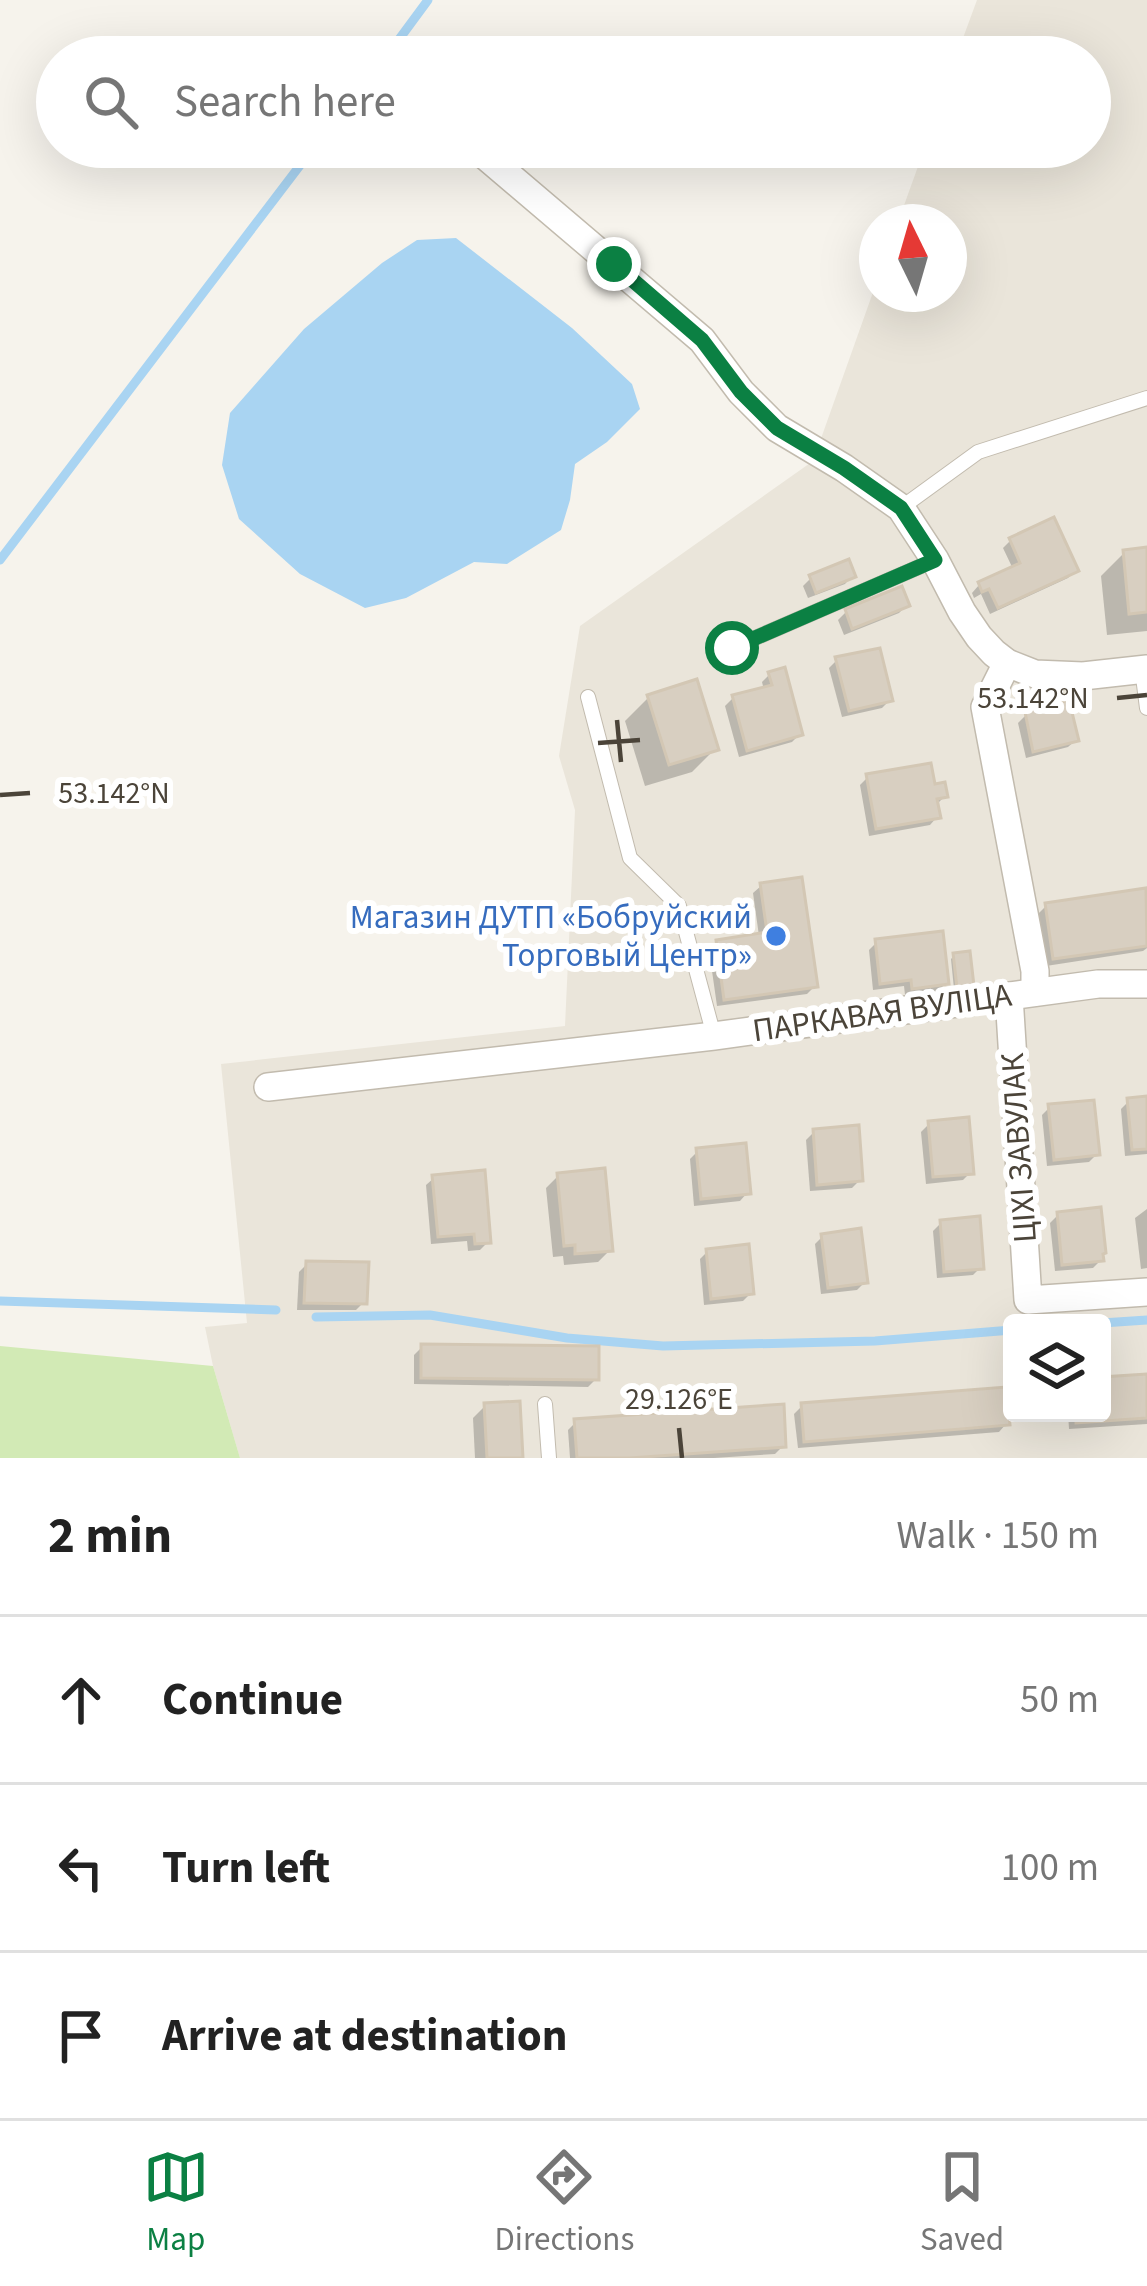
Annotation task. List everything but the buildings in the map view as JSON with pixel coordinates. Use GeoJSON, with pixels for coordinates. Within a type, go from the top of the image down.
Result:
{"type":"FeatureCollection","features":[{"type":"Feature","properties":{"kind":"street"},"geometry":{"type":"LineString","coordinates":[[500,168],[702,340],[741,392],[777,428],[901,508],[979,638],[1007,663],[1035,674],[1083,676],[1144,669]]}},
{"type":"Feature","properties":{"kind":"street","name":"ЦІХІ ЗАВУЛАК"},"geometry":{"type":"LineString","coordinates":[[1007,663],[985,707],[1035,970],[1022,994],[1028,1300],[1147,1292]]}},
{"type":"Feature","properties":{"kind":"street","name":"ПАРКАВАЯ ВУЛІЦА"},"geometry":{"type":"LineString","coordinates":[[268,1088],[714,1036],[1099,984],[1147,984]]}},
{"type":"Feature","properties":{"kind":"lane"},"geometry":{"type":"LineString","coordinates":[[901,508],[978,452],[1147,398]]}},
{"type":"Feature","properties":{"kind":"lane"},"geometry":{"type":"LineString","coordinates":[[732,648],[935,560]]}},
{"type":"Feature","properties":{"kind":"lane"},"geometry":{"type":"LineString","coordinates":[[1144,669],[1147,708]]}},
{"type":"Feature","properties":{"kind":"lane"},"geometry":{"type":"LineString","coordinates":[[588,697],[630,858],[679,906],[714,1036]]}},
{"type":"Feature","properties":{"kind":"lane"},"geometry":{"type":"LineString","coordinates":[[545,1404],[549,1458]]}},
{"type":"Feature","properties":{"kind":"shaded area"},"geometry":{"type":"Polygon","coordinates":[[[977,0],[1147,0],[1147,1458],[240,1458],[205,1327],[247,1323],[221,1064],[565,1026],[575,810],[559,756],[580,626],[813,461],[866,312],[967,312],[967,204],[904,204],[917,168],[1111,168],[1111,36],[964,36],[977,0]]]}},
{"type":"Feature","properties":{"kind":"green space"},"geometry":{"type":"Polygon","coordinates":[[[0,1346],[213,1366],[240,1458],[0,1458],[0,1346]]]}},
{"type":"Feature","properties":{"kind":"water"},"geometry":{"type":"Polygon","coordinates":[[[456,238],[572,328],[632,384],[640,409],[607,442],[575,464],[561,530],[507,564],[474,562],[406,598],[365,608],[300,574],[239,519],[222,465],[230,413],[304,329],[382,263],[417,240],[456,238]]]}},
{"type":"Feature","properties":{"kind":"waterway"},"geometry":{"type":"LineString","coordinates":[[401,36],[428,0]]}},
{"type":"Feature","properties":{"kind":"waterway"},"geometry":{"type":"LineString","coordinates":[[0,560],[298,168]]}},
{"type":"Feature","properties":{"kind":"waterway"},"geometry":{"type":"LineString","coordinates":[[0,1301],[276,1310]]}},
{"type":"Feature","properties":{"kind":"waterway"},"geometry":{"type":"LineString","coordinates":[[316,1317],[430,1315],[567,1338],[663,1346],[875,1341],[1003,1331]]}},
{"type":"Feature","properties":{"kind":"waterway"},"geometry":{"type":"LineString","coordinates":[[1111,1322],[1147,1320]]}},
{"type":"Feature","properties":{"kind":"place","name":"Магазин ДУТП «Бобруйский Торговый Центр»"},"geometry":{"type":"Point","coordinates":[776,936]}},
{"type":"Feature","properties":{"kind":"route"},"geometry":{"type":"LineString","coordinates":[[614,264],[702,340],[741,392],[777,428],[901,508],[935,560],[732,648]]}}]}
